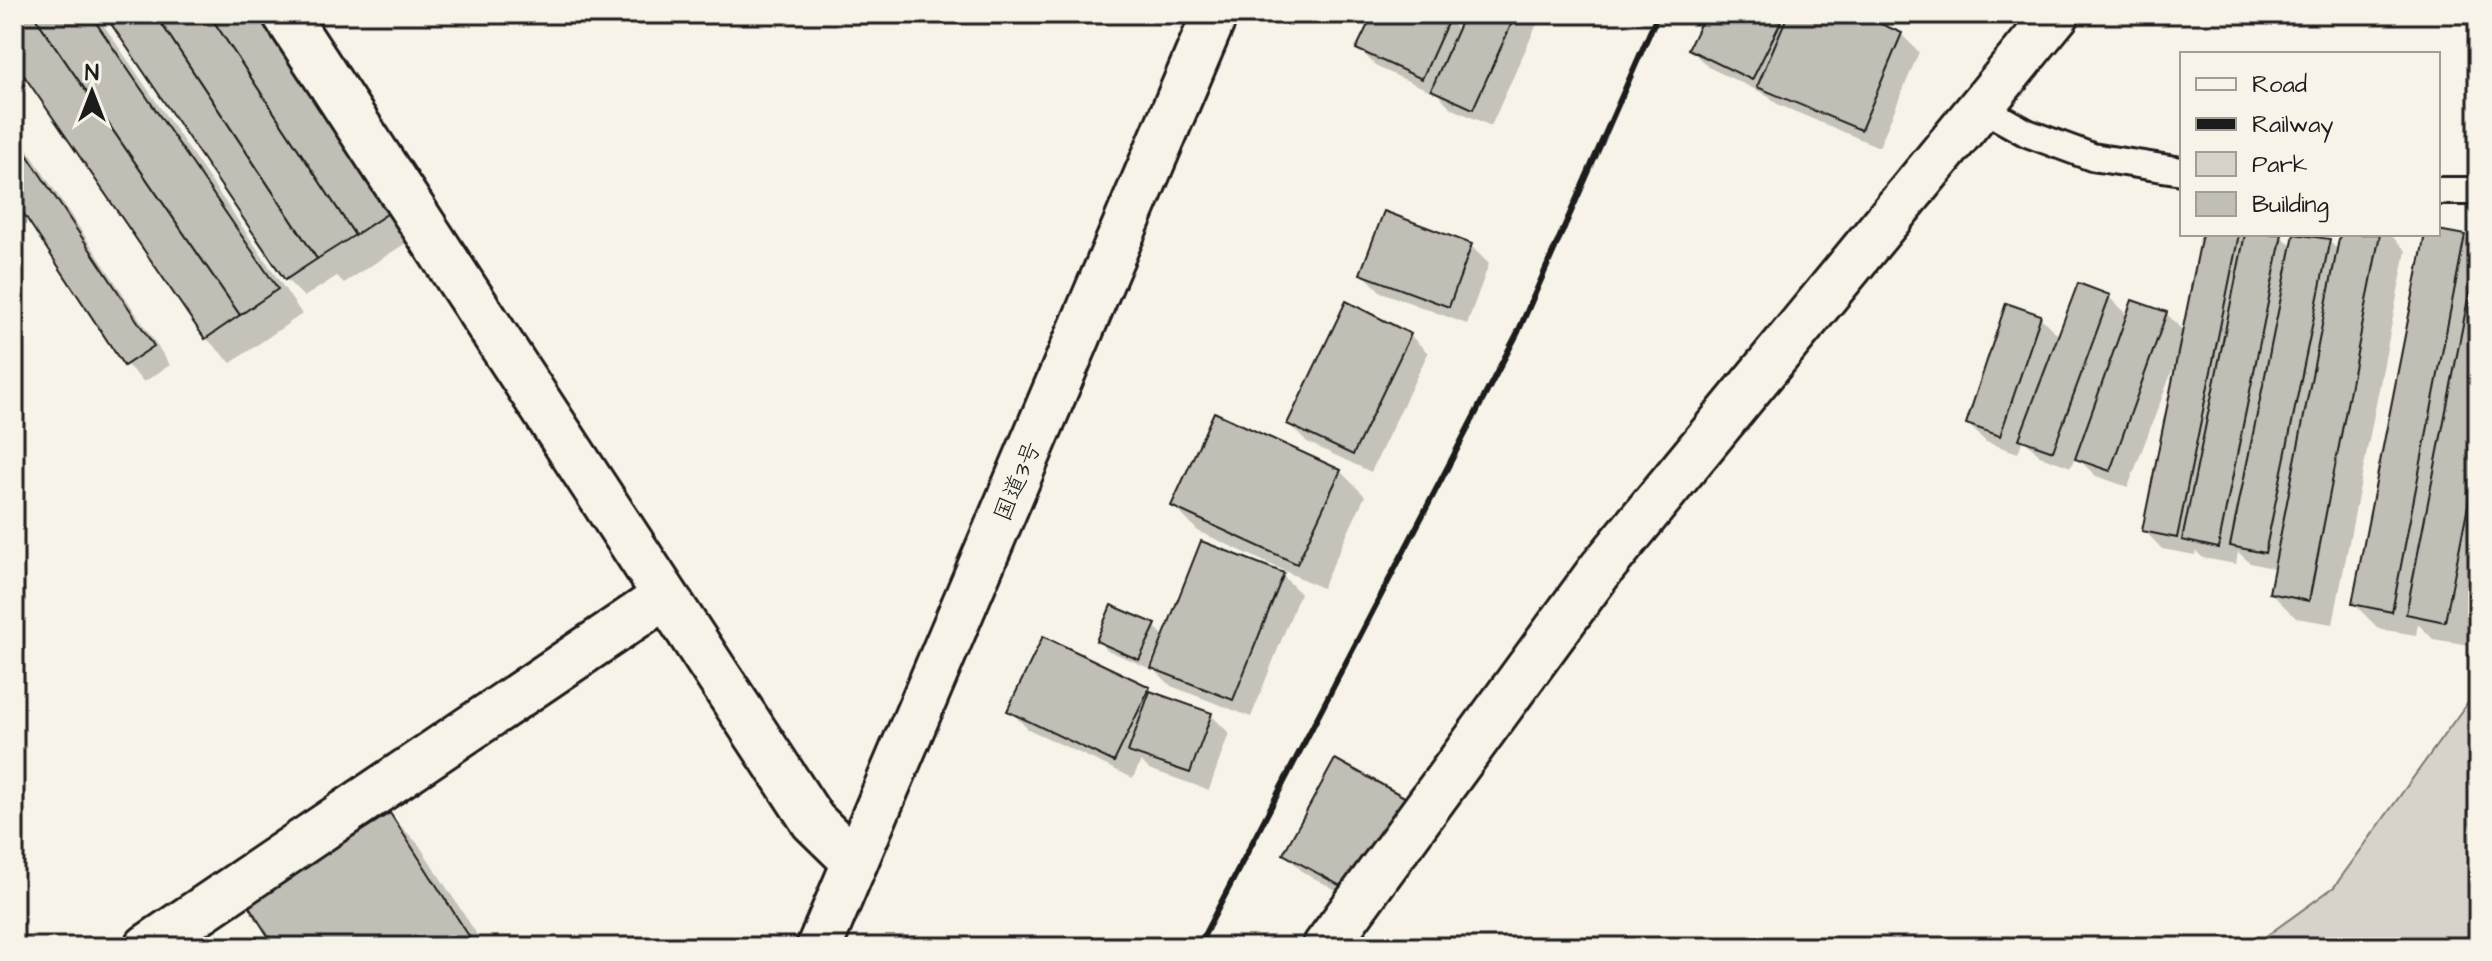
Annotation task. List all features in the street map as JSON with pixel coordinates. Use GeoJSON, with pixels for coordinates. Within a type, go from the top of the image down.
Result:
{"type":"FeatureCollection","features":[{"type":"Feature","properties":{"kind":"main road"},"geometry":{"type":"LineString","coordinates":[[285,14],[813,821],[855,862]]}},
{"type":"Feature","properties":{"kind":"main road","name":"国道3号"},"geometry":{"type":"LineString","coordinates":[[819,947],[1215,14]]}},
{"type":"Feature","properties":{"kind":"main road"},"geometry":{"type":"LineString","coordinates":[[1325,947],[1601,569],[2057,14]]}},
{"type":"Feature","properties":{"kind":"main road"},"geometry":{"type":"LineString","coordinates":[[147,947],[664,597]]}},
{"type":"Feature","properties":{"kind":"lane"},"geometry":{"type":"LineString","coordinates":[[1982,108],[2027,133],[2092,157],[2180,171]]}},
{"type":"Feature","properties":{"kind":"lane"},"geometry":{"type":"LineString","coordinates":[[2440,191],[2478,191]]}},
{"type":"Feature","properties":{"kind":"green space"},"geometry":{"type":"Polygon","coordinates":[[[2478,688],[2478,947],[2251,947],[2334,887],[2478,688]]]}},
{"type":"Feature","properties":{"kind":"building"},"geometry":{"type":"Polygon","coordinates":[[[14,14],[33,14],[240,315],[205,339],[14,61],[14,14]]]}},
{"type":"Feature","properties":{"kind":"building"},"geometry":{"type":"Polygon","coordinates":[[[33,14],[90,14],[278,289],[240,315],[33,14]]]}},
{"type":"Feature","properties":{"kind":"building"},"geometry":{"type":"Polygon","coordinates":[[[155,14],[209,14],[355,235],[317,259],[155,14]]]}},
{"type":"Feature","properties":{"kind":"building"},"geometry":{"type":"Polygon","coordinates":[[[155,14],[317,259],[285,280],[105,15],[155,14]]]}},
{"type":"Feature","properties":{"kind":"building"},"geometry":{"type":"Polygon","coordinates":[[[209,14],[268,14],[396,208],[355,235],[209,14]]]}},
{"type":"Feature","properties":{"kind":"building"},"geometry":{"type":"Polygon","coordinates":[[[1373,14],[1439,14],[1449,19],[1422,79],[1356,49],[1373,14]]]}},
{"type":"Feature","properties":{"kind":"building"},"geometry":{"type":"Polygon","coordinates":[[[1457,14],[1516,14],[1473,109],[1431,90],[1463,17],[1457,14]]]}},
{"type":"Feature","properties":{"kind":"building"},"geometry":{"type":"Polygon","coordinates":[[[1705,14],[1764,14],[1781,22],[1752,80],[1688,49],[1705,14]]]}},
{"type":"Feature","properties":{"kind":"building"},"geometry":{"type":"Polygon","coordinates":[[[1788,14],[1858,14],[1902,33],[1861,130],[1757,87],[1788,14]]]}},
{"type":"Feature","properties":{"kind":"building"},"geometry":{"type":"Polygon","coordinates":[[[14,135],[154,346],[124,366],[14,199],[14,135]]]}},
{"type":"Feature","properties":{"kind":"building"},"geometry":{"type":"Polygon","coordinates":[[[1384,211],[1472,244],[1449,307],[1360,274],[1384,211]]]}},
{"type":"Feature","properties":{"kind":"building"},"geometry":{"type":"Polygon","coordinates":[[[2440,230],[2465,235],[2392,612],[2352,604],[2425,236],[2440,236],[2440,230]]]}},
{"type":"Feature","properties":{"kind":"building"},"geometry":{"type":"Polygon","coordinates":[[[2202,236],[2239,236],[2177,538],[2142,531],[2202,236]]]}},
{"type":"Feature","properties":{"kind":"building"},"geometry":{"type":"Polygon","coordinates":[[[2245,236],[2282,236],[2218,548],[2182,540],[2245,236]]]}},
{"type":"Feature","properties":{"kind":"building"},"geometry":{"type":"Polygon","coordinates":[[[2294,236],[2330,239],[2265,553],[2230,546],[2294,236]]]}},
{"type":"Feature","properties":{"kind":"building"},"geometry":{"type":"Polygon","coordinates":[[[2340,236],[2380,236],[2309,601],[2269,593],[2340,236]]]}},
{"type":"Feature","properties":{"kind":"building"},"geometry":{"type":"Polygon","coordinates":[[[2478,248],[2478,454],[2445,622],[2406,614],[2478,248]]]}},
{"type":"Feature","properties":{"kind":"building"},"geometry":{"type":"Polygon","coordinates":[[[2078,283],[2110,295],[2053,451],[2019,439],[2078,283]]]}},
{"type":"Feature","properties":{"kind":"building"},"geometry":{"type":"Polygon","coordinates":[[[2132,300],[2167,312],[2110,471],[2075,459],[2132,300]]]}},
{"type":"Feature","properties":{"kind":"building"},"geometry":{"type":"Polygon","coordinates":[[[1346,301],[1411,334],[1353,455],[1287,424],[1346,301]]]}},
{"type":"Feature","properties":{"kind":"building"},"geometry":{"type":"Polygon","coordinates":[[[2006,303],[2041,315],[2000,436],[1966,424],[2006,303]]]}},
{"type":"Feature","properties":{"kind":"building"},"geometry":{"type":"Polygon","coordinates":[[[1214,412],[1341,470],[1297,564],[1171,506],[1214,412]]]}},
{"type":"Feature","properties":{"kind":"building"},"geometry":{"type":"Polygon","coordinates":[[[1201,541],[1284,573],[1233,700],[1151,668],[1201,541]]]}},
{"type":"Feature","properties":{"kind":"building"},"geometry":{"type":"Polygon","coordinates":[[[1111,605],[1156,624],[1139,660],[1096,641],[1111,605]]]}},
{"type":"Feature","properties":{"kind":"building"},"geometry":{"type":"Polygon","coordinates":[[[1043,636],[1150,687],[1114,762],[1007,711],[1043,636]]]}},
{"type":"Feature","properties":{"kind":"building"},"geometry":{"type":"Polygon","coordinates":[[[1150,691],[1212,713],[1190,773],[1128,752],[1150,691]]]}},
{"type":"Feature","properties":{"kind":"building"},"geometry":{"type":"Polygon","coordinates":[[[1335,759],[1410,800],[1357,895],[1283,854],[1335,759]]]}},
{"type":"Feature","properties":{"kind":"building"},"geometry":{"type":"Polygon","coordinates":[[[390,813],[476,947],[275,947],[247,903],[390,813]]]}},
{"type":"Feature","properties":{"kind":"railway"},"geometry":{"type":"LineString","coordinates":[[1198,947],[1518,332],[1658,14]]}}]}
